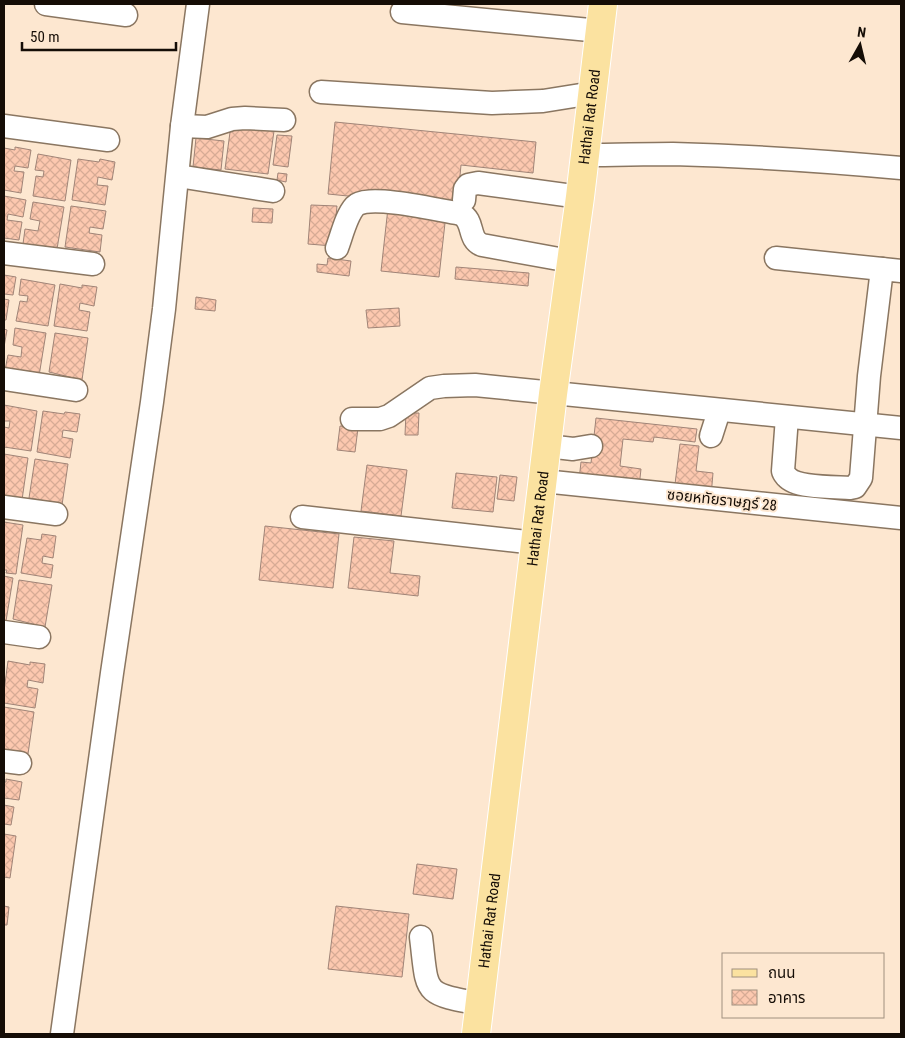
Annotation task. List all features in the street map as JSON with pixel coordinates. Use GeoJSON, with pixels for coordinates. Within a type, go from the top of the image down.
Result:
{"type":"FeatureCollection","features":[{"type":"Feature","properties":{"kind":"main road","name":"Hathai Rat Road"},"geometry":{"type":"LineString","coordinates":[[476,1034],[553,394],[586,154],[603,4]]}},
{"type":"Feature","properties":{"kind":"street"},"geometry":{"type":"LineString","coordinates":[[46,4],[126,15]]}},
{"type":"Feature","properties":{"kind":"street"},"geometry":{"type":"LineString","coordinates":[[62,1034],[152,402],[164,309],[182,126],[198,4]]}},
{"type":"Feature","properties":{"kind":"street"},"geometry":{"type":"LineString","coordinates":[[402,12],[600,30]]}},
{"type":"Feature","properties":{"kind":"street"},"geometry":{"type":"LineString","coordinates":[[322,92],[492,103],[543,100],[593,93]]}},
{"type":"Feature","properties":{"kind":"street"},"geometry":{"type":"LineString","coordinates":[[182,126],[207,127],[232,118],[284,120]]}},
{"type":"Feature","properties":{"kind":"street"},"geometry":{"type":"LineString","coordinates":[[4,126],[108,140]]}},
{"type":"Feature","properties":{"kind":"street"},"geometry":{"type":"LineString","coordinates":[[586,154],[672,154],[746,157],[812,160],[901,168]]}},
{"type":"Feature","properties":{"kind":"street"},"geometry":{"type":"LineString","coordinates":[[178,176],[274,191]]}},
{"type":"Feature","properties":{"kind":"street"},"geometry":{"type":"LineString","coordinates":[[464,200],[468,185],[478,183],[580,197]]}},
{"type":"Feature","properties":{"kind":"street"},"geometry":{"type":"LineString","coordinates":[[337,248],[350,214],[356,204],[365,201],[385,201],[461,214],[469,221],[473,239],[482,245],[570,261]]}},
{"type":"Feature","properties":{"kind":"street"},"geometry":{"type":"LineString","coordinates":[[4,253],[93,264]]}},
{"type":"Feature","properties":{"kind":"street"},"geometry":{"type":"LineString","coordinates":[[776,258],[892,270],[864,425],[861,478],[855,486],[850,488],[804,484],[792,481],[786,477],[783,470],[787,417]]}},
{"type":"Feature","properties":{"kind":"street"},"geometry":{"type":"LineString","coordinates":[[4,379],[76,390]]}},
{"type":"Feature","properties":{"kind":"street"},"geometry":{"type":"LineString","coordinates":[[352,418],[380,419],[389,416],[430,388],[475,385],[901,428]]}},
{"type":"Feature","properties":{"kind":"street"},"geometry":{"type":"LineString","coordinates":[[711,436],[719,411]]}},
{"type":"Feature","properties":{"kind":"street"},"geometry":{"type":"LineString","coordinates":[[547,446],[573,449],[590,446]]}},
{"type":"Feature","properties":{"kind":"street","name":"ซอยหทัยราษฎร์ 28"},"geometry":{"type":"LineString","coordinates":[[544,481],[901,518]]}},
{"type":"Feature","properties":{"kind":"street"},"geometry":{"type":"LineString","coordinates":[[4,507],[56,514]]}},
{"type":"Feature","properties":{"kind":"street"},"geometry":{"type":"LineString","coordinates":[[302,517],[536,543]]}},
{"type":"Feature","properties":{"kind":"street"},"geometry":{"type":"LineString","coordinates":[[4,632],[39,638]]}},
{"type":"Feature","properties":{"kind":"street"},"geometry":{"type":"LineString","coordinates":[[421,937],[426,977],[430,988],[435,994],[444,998],[480,1004]]}},
{"type":"Feature","properties":{"kind":"building"},"geometry":{"type":"Polygon","coordinates":[[[335,122],[536,142],[533,173],[461,165],[457,207],[328,194],[335,122]]]}},
{"type":"Feature","properties":{"kind":"building"},"geometry":{"type":"Polygon","coordinates":[[[231,125],[274,131],[268,174],[225,169],[231,125]]]}},
{"type":"Feature","properties":{"kind":"building"},"geometry":{"type":"Polygon","coordinates":[[[277,135],[292,136],[288,167],[273,165],[277,135]]]}},
{"type":"Feature","properties":{"kind":"building"},"geometry":{"type":"Polygon","coordinates":[[[196,138],[224,141],[221,170],[193,167],[196,138]]]}},
{"type":"Feature","properties":{"kind":"building"},"geometry":{"type":"Polygon","coordinates":[[[15,147],[31,150],[28,168],[15,166],[14,171],[24,172],[21,193],[4,190],[4,148],[15,150],[15,147]]]}},
{"type":"Feature","properties":{"kind":"building"},"geometry":{"type":"Polygon","coordinates":[[[38,154],[71,160],[65,201],[33,196],[36,176],[43,177],[44,171],[35,170],[38,154]]]}},
{"type":"Feature","properties":{"kind":"building"},"geometry":{"type":"Polygon","coordinates":[[[78,159],[99,162],[100,159],[115,162],[112,180],[98,177],[97,185],[108,186],[105,205],[72,200],[78,159]]]}},
{"type":"Feature","properties":{"kind":"building"},"geometry":{"type":"Polygon","coordinates":[[[278,173],[287,174],[286,182],[277,180],[278,173]]]}},
{"type":"Feature","properties":{"kind":"building"},"geometry":{"type":"Polygon","coordinates":[[[4,196],[26,200],[23,217],[8,214],[7,220],[22,222],[19,240],[4,238],[4,196]]]}},
{"type":"Feature","properties":{"kind":"building"},"geometry":{"type":"Polygon","coordinates":[[[33,202],[64,207],[57,249],[23,244],[25,229],[38,231],[40,221],[30,219],[33,202]]]}},
{"type":"Feature","properties":{"kind":"building"},"geometry":{"type":"Polygon","coordinates":[[[311,205],[337,206],[333,246],[308,244],[311,205]]]}},
{"type":"Feature","properties":{"kind":"building"},"geometry":{"type":"Polygon","coordinates":[[[71,206],[106,211],[103,229],[90,227],[89,233],[102,235],[100,252],[65,247],[71,206]]]}},
{"type":"Feature","properties":{"kind":"building"},"geometry":{"type":"Polygon","coordinates":[[[253,208],[273,209],[272,223],[252,222],[253,208]]]}},
{"type":"Feature","properties":{"kind":"building"},"geometry":{"type":"Polygon","coordinates":[[[388,208],[446,214],[439,277],[381,271],[388,208]]]}},
{"type":"Feature","properties":{"kind":"building"},"geometry":{"type":"Polygon","coordinates":[[[328,258],[351,261],[349,276],[317,272],[317,264],[327,265],[328,258]]]}},
{"type":"Feature","properties":{"kind":"building"},"geometry":{"type":"Polygon","coordinates":[[[456,267],[529,273],[528,286],[455,279],[456,267]]]}},
{"type":"Feature","properties":{"kind":"building"},"geometry":{"type":"Polygon","coordinates":[[[4,275],[16,277],[13,295],[4,294],[4,275]]]}},
{"type":"Feature","properties":{"kind":"building"},"geometry":{"type":"Polygon","coordinates":[[[21,279],[55,285],[48,326],[16,321],[20,301],[27,302],[28,296],[19,295],[21,279]]]}},
{"type":"Feature","properties":{"kind":"building"},"geometry":{"type":"Polygon","coordinates":[[[60,284],[82,288],[82,285],[97,287],[94,306],[80,303],[79,310],[90,312],[87,331],[54,326],[60,284]]]}},
{"type":"Feature","properties":{"kind":"building"},"geometry":{"type":"Polygon","coordinates":[[[196,297],[216,300],[215,311],[195,309],[196,297]]]}},
{"type":"Feature","properties":{"kind":"building"},"geometry":{"type":"Polygon","coordinates":[[[4,299],[9,300],[6,320],[4,320],[4,299]]]}},
{"type":"Feature","properties":{"kind":"building"},"geometry":{"type":"Polygon","coordinates":[[[399,308],[400,326],[368,328],[366,310],[399,308]]]}},
{"type":"Feature","properties":{"kind":"building"},"geometry":{"type":"Polygon","coordinates":[[[15,328],[46,333],[39,376],[5,370],[8,355],[21,357],[22,347],[13,345],[15,328]]]}},
{"type":"Feature","properties":{"kind":"building"},"geometry":{"type":"Polygon","coordinates":[[[4,329],[7,330],[4,347],[4,329]]]}},
{"type":"Feature","properties":{"kind":"building"},"geometry":{"type":"Polygon","coordinates":[[[55,333],[88,338],[82,380],[49,372],[55,333]]]}},
{"type":"Feature","properties":{"kind":"building"},"geometry":{"type":"Polygon","coordinates":[[[4,405],[37,411],[31,451],[4,447],[4,427],[9,428],[10,421],[4,421],[4,405]]]}},
{"type":"Feature","properties":{"kind":"building"},"geometry":{"type":"Polygon","coordinates":[[[43,411],[80,414],[77,432],[63,430],[62,437],[73,439],[70,458],[37,452],[43,411]]]}},
{"type":"Feature","properties":{"kind":"building"},"geometry":{"type":"Polygon","coordinates":[[[406,413],[419,413],[418,435],[405,435],[406,413]]]}},
{"type":"Feature","properties":{"kind":"building"},"geometry":{"type":"Polygon","coordinates":[[[596,418],[697,429],[695,442],[654,437],[653,442],[623,439],[620,466],[641,469],[639,487],[579,480],[581,462],[591,463],[596,418]]]}},
{"type":"Feature","properties":{"kind":"building"},"geometry":{"type":"Polygon","coordinates":[[[340,426],[358,428],[355,452],[337,450],[340,426]]]}},
{"type":"Feature","properties":{"kind":"building"},"geometry":{"type":"Polygon","coordinates":[[[680,444],[699,446],[696,471],[713,473],[711,496],[674,492],[680,444]]]}},
{"type":"Feature","properties":{"kind":"building"},"geometry":{"type":"Polygon","coordinates":[[[4,454],[28,458],[22,500],[4,498],[4,454]]]}},
{"type":"Feature","properties":{"kind":"building"},"geometry":{"type":"Polygon","coordinates":[[[35,459],[68,464],[62,505],[29,498],[35,459]]]}},
{"type":"Feature","properties":{"kind":"building"},"geometry":{"type":"Polygon","coordinates":[[[367,465],[407,470],[401,516],[361,511],[367,465]]]}},
{"type":"Feature","properties":{"kind":"building"},"geometry":{"type":"Polygon","coordinates":[[[456,473],[497,477],[493,512],[452,508],[456,473]]]}},
{"type":"Feature","properties":{"kind":"building"},"geometry":{"type":"Polygon","coordinates":[[[500,475],[517,477],[514,501],[497,499],[500,475]]]}},
{"type":"Feature","properties":{"kind":"building"},"geometry":{"type":"Polygon","coordinates":[[[4,522],[23,525],[16,574],[6,573],[7,570],[4,570],[4,522]]]}},
{"type":"Feature","properties":{"kind":"building"},"geometry":{"type":"Polygon","coordinates":[[[265,526],[339,534],[333,588],[259,580],[265,526]]]}},
{"type":"Feature","properties":{"kind":"building"},"geometry":{"type":"Polygon","coordinates":[[[42,534],[56,536],[53,558],[43,556],[42,563],[53,565],[51,578],[21,573],[27,538],[41,540],[42,534]]]}},
{"type":"Feature","properties":{"kind":"building"},"geometry":{"type":"Polygon","coordinates":[[[354,537],[394,541],[390,573],[420,576],[418,596],[348,588],[354,537]]]}},
{"type":"Feature","properties":{"kind":"building"},"geometry":{"type":"Polygon","coordinates":[[[4,576],[13,578],[6,621],[4,620],[4,576]]]}},
{"type":"Feature","properties":{"kind":"building"},"geometry":{"type":"Polygon","coordinates":[[[19,580],[52,585],[45,627],[13,619],[19,580]]]}},
{"type":"Feature","properties":{"kind":"building"},"geometry":{"type":"Polygon","coordinates":[[[8,661],[30,665],[30,662],[45,664],[43,683],[28,680],[27,687],[38,689],[35,708],[4,703],[8,661]]]}},
{"type":"Feature","properties":{"kind":"building"},"geometry":{"type":"Polygon","coordinates":[[[4,707],[34,712],[28,754],[4,750],[4,707]]]}},
{"type":"Feature","properties":{"kind":"building"},"geometry":{"type":"Polygon","coordinates":[[[6,779],[22,782],[19,800],[4,798],[4,782],[6,782],[6,779]]]}},
{"type":"Feature","properties":{"kind":"building"},"geometry":{"type":"Polygon","coordinates":[[[4,805],[14,807],[11,825],[4,824],[4,805]]]}},
{"type":"Feature","properties":{"kind":"building"},"geometry":{"type":"Polygon","coordinates":[[[4,834],[16,836],[10,878],[4,877],[4,834]]]}},
{"type":"Feature","properties":{"kind":"building"},"geometry":{"type":"Polygon","coordinates":[[[417,864],[457,869],[453,899],[413,894],[417,864]]]}},
{"type":"Feature","properties":{"kind":"building"},"geometry":{"type":"Polygon","coordinates":[[[4,906],[9,907],[7,925],[4,925],[4,906]]]}},
{"type":"Feature","properties":{"kind":"building"},"geometry":{"type":"Polygon","coordinates":[[[336,906],[409,914],[402,977],[328,969],[336,906]]]}}]}
